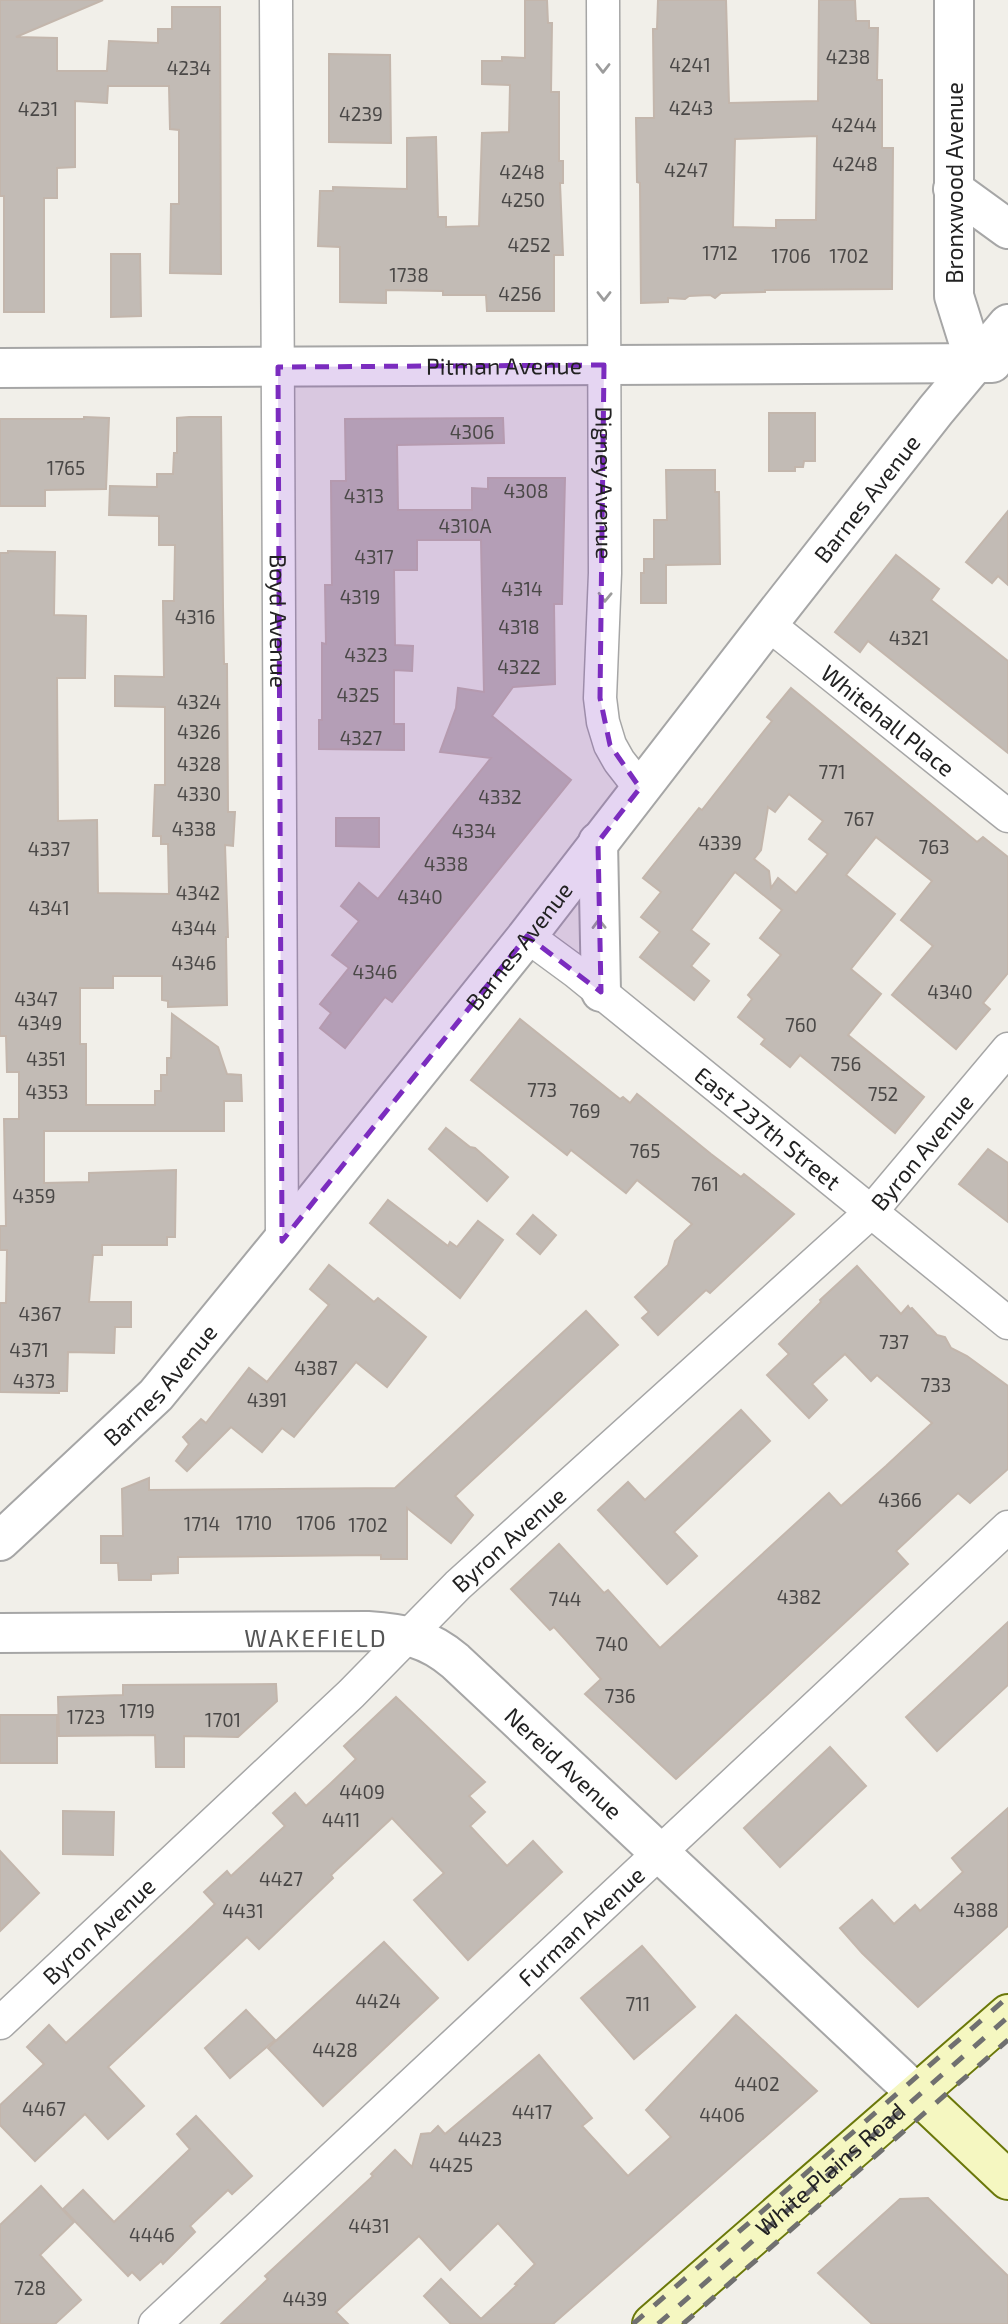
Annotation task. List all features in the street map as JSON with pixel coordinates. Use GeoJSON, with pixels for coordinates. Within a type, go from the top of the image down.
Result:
{"type":"FeatureCollection","features":[{"type":"Feature","properties":{"kind":"main road","name":"White Plains Road"},"geometry":{"type":"LineString","coordinates":[[652,2324],[1008,2014]]}},
{"type":"Feature","properties":{"kind":"main road","name":"Nereid Avenue"},"geometry":{"type":"LineString","coordinates":[[917,2094],[1008,2180]]}},
{"type":"Feature","properties":{"kind":"street","name":"Boyd Avenue"},"geometry":{"type":"LineString","coordinates":[[276,0],[282,1241]]}},
{"type":"Feature","properties":{"kind":"street","name":"Digney Avenue"},"geometry":{"type":"LineString","coordinates":[[603,0],[606,573],[600,698],[610,745],[640,788]]}},
{"type":"Feature","properties":{"kind":"street","name":"Bronxwood Avenue"},"geometry":{"type":"LineString","coordinates":[[954,0],[954,296],[991,363]]}},
{"type":"Feature","properties":{"kind":"street"},"geometry":{"type":"LineString","coordinates":[[953,189],[1008,229]]}},
{"type":"Feature","properties":{"kind":"street","name":"Barnes Avenue"},"geometry":{"type":"LineString","coordinates":[[0,1541],[156,1395],[527,936],[768,624],[991,363],[1008,324]]}},
{"type":"Feature","properties":{"kind":"street","name":"Pitman Avenue"},"geometry":{"type":"LineString","coordinates":[[0,368],[991,363]]}},
{"type":"Feature","properties":{"kind":"street","name":"Whitehall Place"},"geometry":{"type":"LineString","coordinates":[[768,624],[1008,816]]}},
{"type":"Feature","properties":{"kind":"street"},"geometry":{"type":"LineString","coordinates":[[598,842],[601,992]]}},
{"type":"Feature","properties":{"kind":"street","name":"East 237th Street"},"geometry":{"type":"LineString","coordinates":[[527,936],[601,992],[1008,1323]]}},
{"type":"Feature","properties":{"kind":"street","name":"Byron Avenue"},"geometry":{"type":"LineString","coordinates":[[0,2023],[351,1694],[458,1585],[870,1213],[1008,1049]]}},
{"type":"Feature","properties":{"kind":"street","name":"Furman Avenue"},"geometry":{"type":"LineString","coordinates":[[155,2324],[1008,1527]]}},
{"type":"Feature","properties":{"kind":"street","name":"Nereid Avenue"},"geometry":{"type":"LineString","coordinates":[[0,1633],[368,1631],[408,1635],[432,1644],[455,1661],[917,2094]]}},
{"type":"Feature","properties":{"kind":"highlighted area"},"geometry":{"type":"Polygon","coordinates":[[[604,365],[600,698],[610,745],[640,788],[598,842],[601,992],[527,936],[282,1241],[278,367],[604,365]]]}},
{"type":"Feature","properties":{"kind":"building"},"geometry":{"type":"Polygon","coordinates":[[[0,0],[103,0],[16,37],[57,38],[57,71],[107,71],[109,41],[158,43],[158,29],[172,29],[172,7],[220,7],[221,274],[170,273],[171,204],[179,204],[179,130],[170,129],[169,86],[108,86],[107,103],[75,101],[75,167],[57,168],[57,198],[44,198],[44,312],[4,312],[4,196],[0,196],[0,0]]]}},
{"type":"Feature","properties":{"kind":"building"},"geometry":{"type":"Polygon","coordinates":[[[525,0],[547,0],[548,23],[552,23],[551,92],[559,92],[559,161],[563,161],[563,183],[560,183],[563,255],[554,255],[554,311],[487,311],[486,295],[443,295],[443,291],[386,290],[386,303],[340,302],[340,247],[318,246],[320,191],[333,191],[333,187],[407,189],[407,138],[436,137],[438,217],[446,217],[446,227],[479,226],[482,133],[509,132],[510,85],[482,84],[482,61],[502,61],[502,57],[525,58],[525,0]]]}},
{"type":"Feature","properties":{"kind":"building"},"geometry":{"type":"Polygon","coordinates":[[[658,0],[726,0],[729,103],[818,101],[819,0],[855,0],[856,21],[869,21],[869,28],[878,28],[877,80],[882,80],[882,148],[893,148],[892,289],[765,290],[721,293],[715,298],[710,295],[689,296],[685,299],[668,298],[668,302],[641,303],[640,183],[637,182],[636,118],[654,118],[653,29],[657,29],[658,0]],[[817,136],[735,139],[733,227],[776,228],[776,220],[816,220],[817,136]]]}},
{"type":"Feature","properties":{"kind":"building"},"geometry":{"type":"Polygon","coordinates":[[[329,54],[390,55],[391,143],[329,142],[329,54]]]}},
{"type":"Feature","properties":{"kind":"building"},"geometry":{"type":"Polygon","coordinates":[[[111,254],[140,254],[141,316],[111,317],[111,254]]]}},
{"type":"Feature","properties":{"kind":"building"},"geometry":{"type":"Polygon","coordinates":[[[769,413],[815,413],[815,461],[804,461],[803,467],[795,467],[795,471],[769,471],[769,413]]]}},
{"type":"Feature","properties":{"kind":"building"},"geometry":{"type":"Polygon","coordinates":[[[221,417],[228,812],[235,812],[233,846],[225,845],[227,1005],[168,1007],[168,1001],[162,1000],[162,976],[113,976],[113,988],[80,988],[80,1044],[86,1044],[86,1105],[155,1105],[155,1091],[161,1091],[161,1075],[167,1075],[167,1058],[171,1058],[172,1014],[218,1047],[227,1074],[241,1075],[242,1101],[224,1101],[224,1131],[44,1131],[44,1183],[89,1182],[89,1173],[176,1170],[175,1237],[167,1237],[167,1245],[102,1245],[102,1255],[93,1255],[89,1302],[131,1302],[131,1327],[115,1327],[114,1353],[68,1352],[67,1391],[0,1392],[0,1303],[6,1303],[7,1250],[0,1250],[0,1226],[6,1226],[4,1119],[19,1119],[19,1072],[7,1072],[6,1036],[0,1036],[0,553],[55,552],[54,615],[86,616],[85,678],[57,678],[58,821],[97,820],[98,893],[169,894],[168,844],[161,844],[161,836],[153,836],[155,785],[165,785],[165,707],[115,706],[115,676],[164,677],[163,601],[174,601],[175,545],[159,545],[159,516],[109,515],[110,486],[157,487],[157,474],[173,474],[174,453],[177,453],[177,418],[221,417]]]}},
{"type":"Feature","properties":{"kind":"building"},"geometry":{"type":"Polygon","coordinates":[[[109,418],[106,489],[45,490],[45,506],[0,506],[0,419],[109,418]]]}},
{"type":"Feature","properties":{"kind":"building"},"geometry":{"type":"Polygon","coordinates":[[[503,418],[504,443],[397,445],[398,510],[472,510],[472,488],[488,489],[488,478],[565,478],[562,604],[554,604],[555,684],[513,687],[492,716],[571,780],[392,1002],[385,997],[345,1048],[320,1028],[331,1013],[320,1004],[349,968],[332,955],[359,921],[341,906],[359,883],[378,899],[491,758],[440,752],[456,708],[458,688],[484,692],[481,540],[417,540],[417,570],[394,570],[395,645],[413,646],[412,671],[394,670],[394,724],[404,724],[404,750],[319,749],[319,720],[322,720],[322,643],[326,644],[325,585],[332,585],[331,481],[346,481],[345,419],[503,418]]]}},
{"type":"Feature","properties":{"kind":"building"},"geometry":{"type":"Polygon","coordinates":[[[666,470],[715,470],[715,492],[719,492],[720,564],[666,565],[666,603],[641,603],[644,559],[654,559],[654,520],[667,520],[666,470]]]}},
{"type":"Feature","properties":{"kind":"building"},"geometry":{"type":"Polygon","coordinates":[[[1008,511],[1008,585],[998,576],[992,583],[966,562],[1008,511]]]}},
{"type":"Feature","properties":{"kind":"building"},"geometry":{"type":"Polygon","coordinates":[[[896,555],[939,589],[931,600],[1008,661],[1008,753],[868,641],[860,652],[835,632],[896,555]]]}},
{"type":"Feature","properties":{"kind":"building"},"geometry":{"type":"Polygon","coordinates":[[[791,688],[977,842],[983,837],[1008,857],[1008,973],[983,1003],[990,1009],[956,1049],[892,995],[933,946],[901,920],[932,881],[876,837],[846,875],[895,914],[851,969],[881,994],[848,1035],[924,1097],[895,1133],[800,1055],[790,1067],[761,1044],[765,1039],[738,1017],[752,999],[748,995],[781,955],[760,938],[782,910],[735,872],[691,930],[709,944],[691,966],[709,981],[694,1000],[640,957],[660,932],[641,917],[661,892],[643,878],[699,808],[702,810],[772,721],[767,717],[791,688]],[[789,794],[775,812],[768,807],[761,850],[754,859],[769,871],[771,888],[778,878],[796,893],[828,854],[809,839],[823,821],[789,794]]]}},
{"type":"Feature","properties":{"kind":"building"},"geometry":{"type":"Polygon","coordinates":[[[336,818],[379,818],[379,847],[336,846],[336,818]]]}},
{"type":"Feature","properties":{"kind":"building"},"geometry":{"type":"Polygon","coordinates":[[[520,1019],[620,1099],[623,1097],[630,1103],[637,1094],[741,1177],[744,1174],[794,1214],[710,1293],[706,1290],[658,1335],[642,1318],[649,1312],[635,1297],[668,1265],[675,1241],[692,1224],[637,1180],[626,1193],[571,1150],[567,1155],[471,1080],[520,1019]]]}},
{"type":"Feature","properties":{"kind":"building"},"geometry":{"type":"Polygon","coordinates":[[[446,1128],[475,1148],[508,1177],[487,1201],[429,1149],[446,1128]]]}},
{"type":"Feature","properties":{"kind":"building"},"geometry":{"type":"Polygon","coordinates":[[[988,1149],[1008,1163],[1008,1222],[959,1184],[988,1149]]]}},
{"type":"Feature","properties":{"kind":"building"},"geometry":{"type":"Polygon","coordinates":[[[388,1200],[448,1246],[450,1242],[457,1247],[478,1221],[503,1240],[460,1298],[370,1223],[388,1200]]]}},
{"type":"Feature","properties":{"kind":"building"},"geometry":{"type":"Polygon","coordinates":[[[533,1215],[556,1235],[540,1254],[517,1234],[533,1215]]]}},
{"type":"Feature","properties":{"kind":"building"},"geometry":{"type":"Polygon","coordinates":[[[329,1265],[374,1302],[378,1298],[426,1337],[387,1387],[356,1362],[294,1437],[282,1428],[262,1452],[231,1427],[187,1471],[176,1461],[189,1444],[183,1437],[201,1419],[206,1423],[249,1368],[267,1382],[329,1305],[310,1289],[329,1265]]]}},
{"type":"Feature","properties":{"kind":"building"},"geometry":{"type":"Polygon","coordinates":[[[857,1266],[901,1314],[908,1306],[912,1308],[937,1335],[945,1337],[951,1348],[967,1356],[1008,1386],[1008,1469],[970,1503],[958,1493],[896,1551],[908,1564],[676,1779],[585,1694],[601,1679],[554,1627],[550,1630],[511,1589],[559,1544],[604,1593],[608,1590],[660,1648],[829,1493],[841,1506],[886,1466],[932,1423],[877,1375],[871,1381],[845,1354],[812,1384],[827,1400],[809,1418],[767,1375],[789,1354],[779,1344],[820,1300],[857,1266]]]}},
{"type":"Feature","properties":{"kind":"building"},"geometry":{"type":"Polygon","coordinates":[[[586,1311],[618,1345],[455,1496],[473,1515],[451,1543],[407,1508],[407,1559],[381,1559],[381,1555],[178,1557],[178,1573],[151,1574],[151,1580],[119,1580],[118,1563],[101,1563],[101,1536],[123,1536],[122,1489],[149,1478],[149,1490],[395,1488],[586,1311]]]}},
{"type":"Feature","properties":{"kind":"building"},"geometry":{"type":"Polygon","coordinates":[[[741,1410],[770,1441],[674,1532],[697,1556],[667,1584],[598,1510],[628,1482],[645,1500],[741,1410]]]}},
{"type":"Feature","properties":{"kind":"building"},"geometry":{"type":"Polygon","coordinates":[[[1008,1622],[1008,1685],[937,1751],[906,1717],[1008,1622]]]}},
{"type":"Feature","properties":{"kind":"building"},"geometry":{"type":"Polygon","coordinates":[[[276,1684],[277,1701],[238,1737],[184,1736],[184,1767],[156,1767],[155,1735],[59,1736],[58,1697],[123,1695],[123,1685],[276,1684]]]}},
{"type":"Feature","properties":{"kind":"building"},"geometry":{"type":"Polygon","coordinates":[[[396,1697],[485,1782],[469,1796],[485,1812],[470,1826],[507,1866],[533,1841],[562,1872],[468,1960],[414,1900],[444,1873],[392,1818],[331,1875],[333,1878],[259,1949],[247,1937],[108,2067],[144,2106],[108,2139],[85,2114],[35,2161],[0,2125],[0,2105],[44,2064],[27,2047],[49,2025],[66,2043],[192,1926],[215,1904],[204,1892],[227,1871],[231,1876],[285,1826],[273,1813],[295,1793],[306,1806],[331,1783],[356,1759],[344,1746],[396,1697]]]}},
{"type":"Feature","properties":{"kind":"building"},"geometry":{"type":"Polygon","coordinates":[[[0,1715],[57,1715],[57,1763],[0,1763],[0,1715]]]}},
{"type":"Feature","properties":{"kind":"building"},"geometry":{"type":"Polygon","coordinates":[[[830,1747],[866,1786],[780,1867],[744,1828],[830,1747]]]}},
{"type":"Feature","properties":{"kind":"building"},"geometry":{"type":"Polygon","coordinates":[[[1008,1808],[1008,1926],[918,2007],[840,1928],[872,1900],[894,1924],[915,1905],[920,1911],[963,1872],[952,1858],[1008,1808]]]}},
{"type":"Feature","properties":{"kind":"building"},"geometry":{"type":"Polygon","coordinates":[[[63,1811],[114,1812],[113,1855],[63,1854],[63,1811]]]}},
{"type":"Feature","properties":{"kind":"building"},"geometry":{"type":"Polygon","coordinates":[[[0,1851],[39,1893],[0,1931],[0,1851]]]}},
{"type":"Feature","properties":{"kind":"building"},"geometry":{"type":"Polygon","coordinates":[[[384,1942],[438,1998],[323,2106],[268,2048],[384,1942]]]}},
{"type":"Feature","properties":{"kind":"building"},"geometry":{"type":"Polygon","coordinates":[[[642,1946],[695,2007],[634,2059],[581,1998],[642,1946]]]}},
{"type":"Feature","properties":{"kind":"building"},"geometry":{"type":"Polygon","coordinates":[[[246,2010],[275,2040],[230,2078],[205,2048],[246,2010]]]}},
{"type":"Feature","properties":{"kind":"building"},"geometry":{"type":"Polygon","coordinates":[[[736,2015],[817,2091],[553,2324],[451,2324],[424,2296],[441,2279],[481,2319],[517,2285],[515,2284],[535,2264],[498,2223],[450,2270],[419,2236],[336,2312],[348,2324],[221,2324],[268,2279],[265,2276],[373,2176],[371,2174],[395,2150],[412,2167],[421,2134],[431,2133],[438,2126],[445,2134],[539,2055],[592,2118],[582,2126],[628,2176],[671,2137],[646,2110],[736,2015]]]}},
{"type":"Feature","properties":{"kind":"building"},"geometry":{"type":"Polygon","coordinates":[[[196,2116],[252,2176],[232,2194],[228,2190],[190,2226],[195,2232],[163,2264],[161,2261],[140,2280],[132,2272],[128,2276],[63,2209],[83,2190],[114,2222],[190,2149],[177,2134],[196,2116]]]}},
{"type":"Feature","properties":{"kind":"building"},"geometry":{"type":"Polygon","coordinates":[[[41,2186],[74,2222],[40,2255],[81,2300],[55,2324],[0,2324],[0,2225],[41,2186]]]}},
{"type":"Feature","properties":{"kind":"building"},"geometry":{"type":"Polygon","coordinates":[[[928,2198],[1008,2276],[1008,2324],[872,2324],[818,2273],[900,2199],[928,2198]]]}},
{"type":"Feature","properties":{"kind":"railway"},"geometry":{"type":"LineString","coordinates":[[633,2324],[1008,1997]]}},
{"type":"Feature","properties":{"kind":"railway"},"geometry":{"type":"LineString","coordinates":[[658,2324],[1008,2017]]}},
{"type":"Feature","properties":{"kind":"railway"},"geometry":{"type":"LineString","coordinates":[[683,2324],[1008,2040]]}},
{"type":"Feature","properties":{"kind":"district","name":"WAKEFIELD"},"geometry":{"type":"Point","coordinates":[316,1637]}}]}
